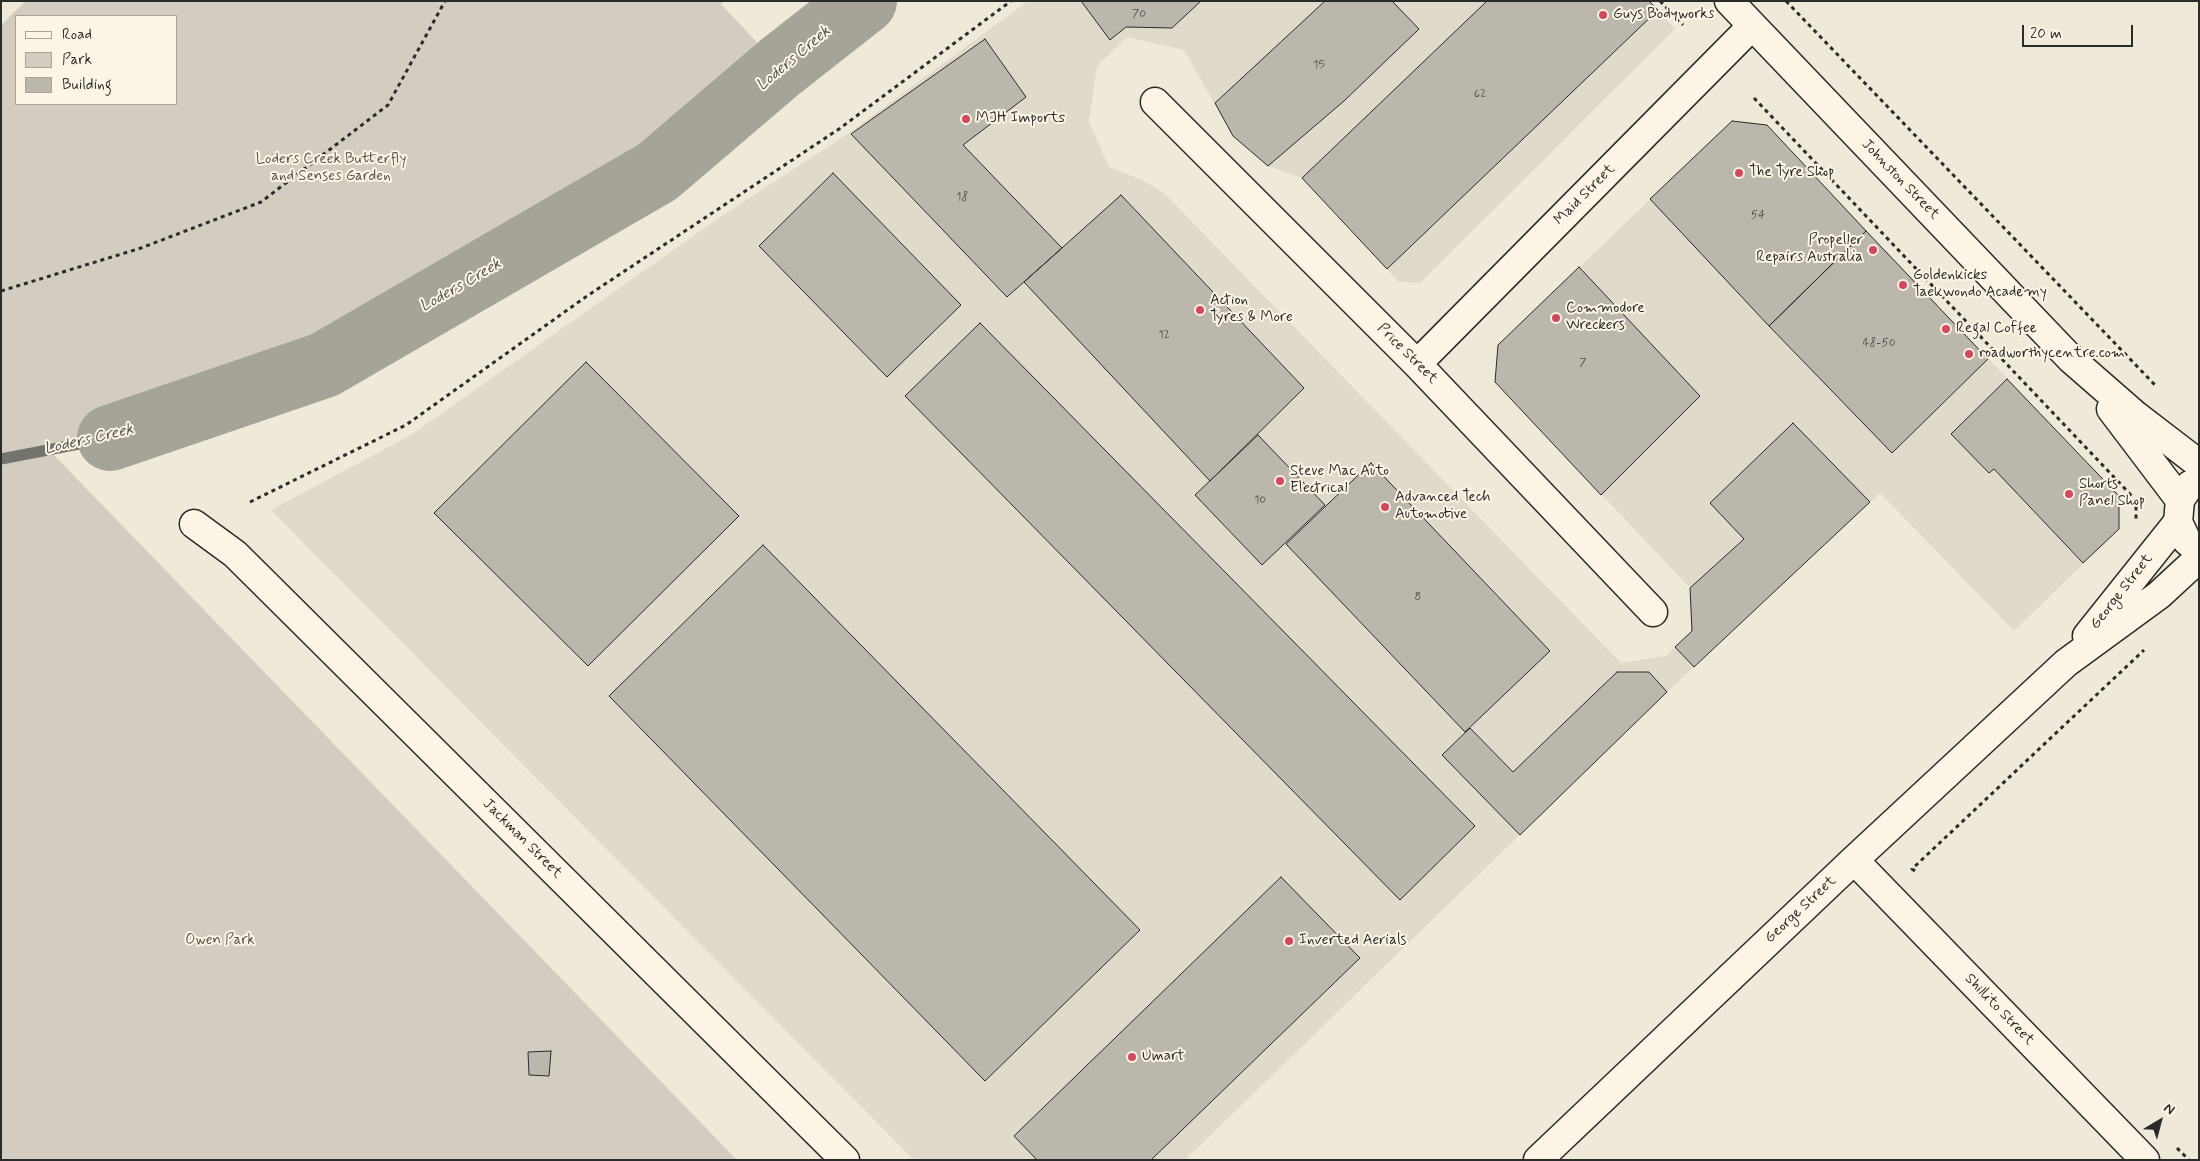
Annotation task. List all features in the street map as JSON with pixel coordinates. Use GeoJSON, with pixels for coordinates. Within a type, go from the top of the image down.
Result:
{"type":"FeatureCollection","features":[{"type":"Feature","properties":{"kind":"street","name":"Johnston Street"},"geometry":{"type":"LineString","coordinates":[[1729,1],[2071,359],[2134,414],[2199,464]]}},
{"type":"Feature","properties":{"kind":"street","name":"Maid Street"},"geometry":{"type":"LineString","coordinates":[[1417,364],[1752,26]]}},
{"type":"Feature","properties":{"kind":"street","name":"Price Street"},"geometry":{"type":"LineString","coordinates":[[1155,102],[1417,364],[1653,612]]}},
{"type":"Feature","properties":{"kind":"street","name":"Johnston Street"},"geometry":{"type":"LineString","coordinates":[[2071,359],[2179,511],[2187,541],[2199,550]]}},
{"type":"Feature","properties":{"kind":"street","name":"George Street"},"geometry":{"type":"LineString","coordinates":[[2066,663],[2179,511],[2191,483],[2199,478]]}},
{"type":"Feature","properties":{"kind":"street","name":"Jackman Street"},"geometry":{"type":"LineString","coordinates":[[194,524],[235,554],[844,1160]]}},
{"type":"Feature","properties":{"kind":"street","name":"George Street"},"geometry":{"type":"LineString","coordinates":[[1538,1160],[1854,860],[2066,663],[2159,595],[2199,558]]}},
{"type":"Feature","properties":{"kind":"street","name":"Shillito Street"},"geometry":{"type":"LineString","coordinates":[[1854,860],[2145,1160]]}},
{"type":"Feature","properties":{"kind":"path"},"geometry":{"type":"LineString","coordinates":[[1,291],[141,248],[262,202],[388,105],[445,1]]}},
{"type":"Feature","properties":{"kind":"path"},"geometry":{"type":"LineString","coordinates":[[250,502],[406,425],[587,296],[839,129],[1011,1]]}},
{"type":"Feature","properties":{"kind":"path"},"geometry":{"type":"LineString","coordinates":[[1660,1],[1683,25]]}},
{"type":"Feature","properties":{"kind":"path"},"geometry":{"type":"LineString","coordinates":[[1786,1],[2157,387]]}},
{"type":"Feature","properties":{"kind":"path"},"geometry":{"type":"LineString","coordinates":[[1754,98],[2130,494],[2136,506],[2134,526]]}},
{"type":"Feature","properties":{"kind":"path"},"geometry":{"type":"LineString","coordinates":[[1919,876],[1912,869],[2151,644]]}},
{"type":"Feature","properties":{"kind":"path"},"geometry":{"type":"LineString","coordinates":[[2175,1146],[2189,1160]]}},
{"type":"Feature","properties":{"kind":"shaded area"},"geometry":{"type":"Polygon","coordinates":[[[1028,1],[1649,1],[1675,29],[1420,283],[1399,282],[1302,178],[1268,166],[1233,136],[1184,50],[1127,37],[1097,66],[1089,122],[1109,167],[1142,180],[1164,193],[1621,663],[1666,656],[1691,631],[1690,588],[1495,382],[1498,345],[1732,121],[1767,125],[2119,496],[2119,529],[2014,631],[1880,493],[1667,692],[1185,1160],[914,1160],[271,510],[411,435],[720,217],[849,133],[1028,1]]]}},
{"type":"Feature","properties":{"kind":"green space"},"geometry":{"type":"Polygon","coordinates":[[[26,1],[724,1],[721,4],[780,67],[657,172],[324,365],[110,438],[49,450],[737,1160],[1,1160],[1,25],[26,1]]]}},
{"type":"Feature","properties":{"kind":"building"},"geometry":{"type":"Polygon","coordinates":[[[1081,1],[1201,1],[1172,28],[1126,27],[1110,40],[1081,1]]]}},
{"type":"Feature","properties":{"kind":"building"},"geometry":{"type":"Polygon","coordinates":[[[1325,1],[1392,1],[1419,29],[1344,101],[1268,166],[1233,136],[1215,103],[1325,1]]]}},
{"type":"Feature","properties":{"kind":"building"},"geometry":{"type":"Polygon","coordinates":[[[1487,1],[1649,1],[1658,10],[1387,269],[1302,178],[1487,1]]]}},
{"type":"Feature","properties":{"kind":"building"},"geometry":{"type":"Polygon","coordinates":[[[985,39],[1026,97],[963,145],[1062,248],[1007,297],[851,134],[985,39]]]}},
{"type":"Feature","properties":{"kind":"building"},"geometry":{"type":"Polygon","coordinates":[[[1732,121],[1767,125],[1866,231],[1769,326],[1650,199],[1732,121]]]}},
{"type":"Feature","properties":{"kind":"building"},"geometry":{"type":"Polygon","coordinates":[[[833,173],[961,305],[887,377],[759,246],[833,173]]]}},
{"type":"Feature","properties":{"kind":"building"},"geometry":{"type":"Polygon","coordinates":[[[1121,195],[1304,388],[1210,481],[1024,282],[1121,195]]]}},
{"type":"Feature","properties":{"kind":"building"},"geometry":{"type":"Polygon","coordinates":[[[1866,231],[1988,359],[1892,453],[1769,326],[1866,231]]]}},
{"type":"Feature","properties":{"kind":"building"},"geometry":{"type":"Polygon","coordinates":[[[1579,267],[1700,396],[1601,495],[1495,382],[1498,345],[1579,267]]]}},
{"type":"Feature","properties":{"kind":"building"},"geometry":{"type":"Polygon","coordinates":[[[980,323],[1475,826],[1400,900],[905,396],[980,323]]]}},
{"type":"Feature","properties":{"kind":"building"},"geometry":{"type":"Polygon","coordinates":[[[586,362],[739,516],[588,666],[434,513],[586,362]]]}},
{"type":"Feature","properties":{"kind":"building"},"geometry":{"type":"Polygon","coordinates":[[[2007,379],[2119,496],[2119,529],[2083,563],[1994,469],[1989,473],[1951,434],[2007,379]]]}},
{"type":"Feature","properties":{"kind":"building"},"geometry":{"type":"Polygon","coordinates":[[[1793,423],[1870,502],[1694,667],[1675,647],[1692,631],[1690,588],[1744,539],[1710,503],[1793,423]]]}},
{"type":"Feature","properties":{"kind":"building"},"geometry":{"type":"Polygon","coordinates":[[[1258,435],[1325,505],[1262,565],[1195,495],[1258,435]]]}},
{"type":"Feature","properties":{"kind":"building"},"geometry":{"type":"Polygon","coordinates":[[[1371,463],[1550,651],[1465,732],[1286,544],[1371,463]]]}},
{"type":"Feature","properties":{"kind":"building"},"geometry":{"type":"Polygon","coordinates":[[[763,545],[1140,930],[985,1081],[609,696],[763,545]]]}},
{"type":"Feature","properties":{"kind":"building"},"geometry":{"type":"Polygon","coordinates":[[[1617,672],[1649,672],[1667,692],[1520,835],[1442,755],[1470,728],[1513,772],[1617,672]]]}},
{"type":"Feature","properties":{"kind":"building"},"geometry":{"type":"Polygon","coordinates":[[[1281,877],[1360,958],[1151,1160],[1037,1160],[1014,1136],[1281,877]]]}},
{"type":"Feature","properties":{"kind":"building"},"geometry":{"type":"Polygon","coordinates":[[[551,1051],[549,1076],[529,1075],[528,1052],[551,1051]]]}},
{"type":"Feature","properties":{"kind":"waterway","name":"Loders Creek"},"geometry":{"type":"LineString","coordinates":[[110,438],[324,365],[657,172],[780,67],[864,1]]}},
{"type":"Feature","properties":{"kind":"waterway","name":"Loders Creek"},"geometry":{"type":"LineString","coordinates":[[1,459],[110,438]]}},
{"type":"Feature","properties":{"kind":"place","name":"Guys Bodyworks"},"geometry":{"type":"Point","coordinates":[1603,15]}},
{"type":"Feature","properties":{"kind":"place","name":"MJH Imports"},"geometry":{"type":"Point","coordinates":[966,119]}},
{"type":"Feature","properties":{"kind":"place","name":"The Tyre Shop"},"geometry":{"type":"Point","coordinates":[1739,173]}},
{"type":"Feature","properties":{"kind":"place","name":"Propeller Repairs Australia"},"geometry":{"type":"Point","coordinates":[1873,250]}},
{"type":"Feature","properties":{"kind":"place","name":"Goldenkicks Taekwondo Academy"},"geometry":{"type":"Point","coordinates":[1903,285]}},
{"type":"Feature","properties":{"kind":"place","name":"Action Tyres & More"},"geometry":{"type":"Point","coordinates":[1200,310]}},
{"type":"Feature","properties":{"kind":"place","name":"Commodore Wreckers"},"geometry":{"type":"Point","coordinates":[1556,318]}},
{"type":"Feature","properties":{"kind":"place","name":"Regal Coffee"},"geometry":{"type":"Point","coordinates":[1946,329]}},
{"type":"Feature","properties":{"kind":"place","name":"roadworthycentre.com"},"geometry":{"type":"Point","coordinates":[1969,354]}},
{"type":"Feature","properties":{"kind":"place","name":"Steve Mac Auto Electrical"},"geometry":{"type":"Point","coordinates":[1280,481]}},
{"type":"Feature","properties":{"kind":"place","name":"Shorts Panel Shop"},"geometry":{"type":"Point","coordinates":[2069,494]}},
{"type":"Feature","properties":{"kind":"place","name":"Advanced Tech Automotive"},"geometry":{"type":"Point","coordinates":[1385,507]}},
{"type":"Feature","properties":{"kind":"place","name":"Inverted Aerials"},"geometry":{"type":"Point","coordinates":[1289,941]}},
{"type":"Feature","properties":{"kind":"place","name":"Umart"},"geometry":{"type":"Point","coordinates":[1132,1057]}},
{"type":"Feature","properties":{"kind":"park label","name":"Loders Creek Butterfly and Senses Garden"},"geometry":{"type":"Point","coordinates":[331,168]}},
{"type":"Feature","properties":{"kind":"park label","name":"Owen Park"},"geometry":{"type":"Point","coordinates":[220,941]}}]}
